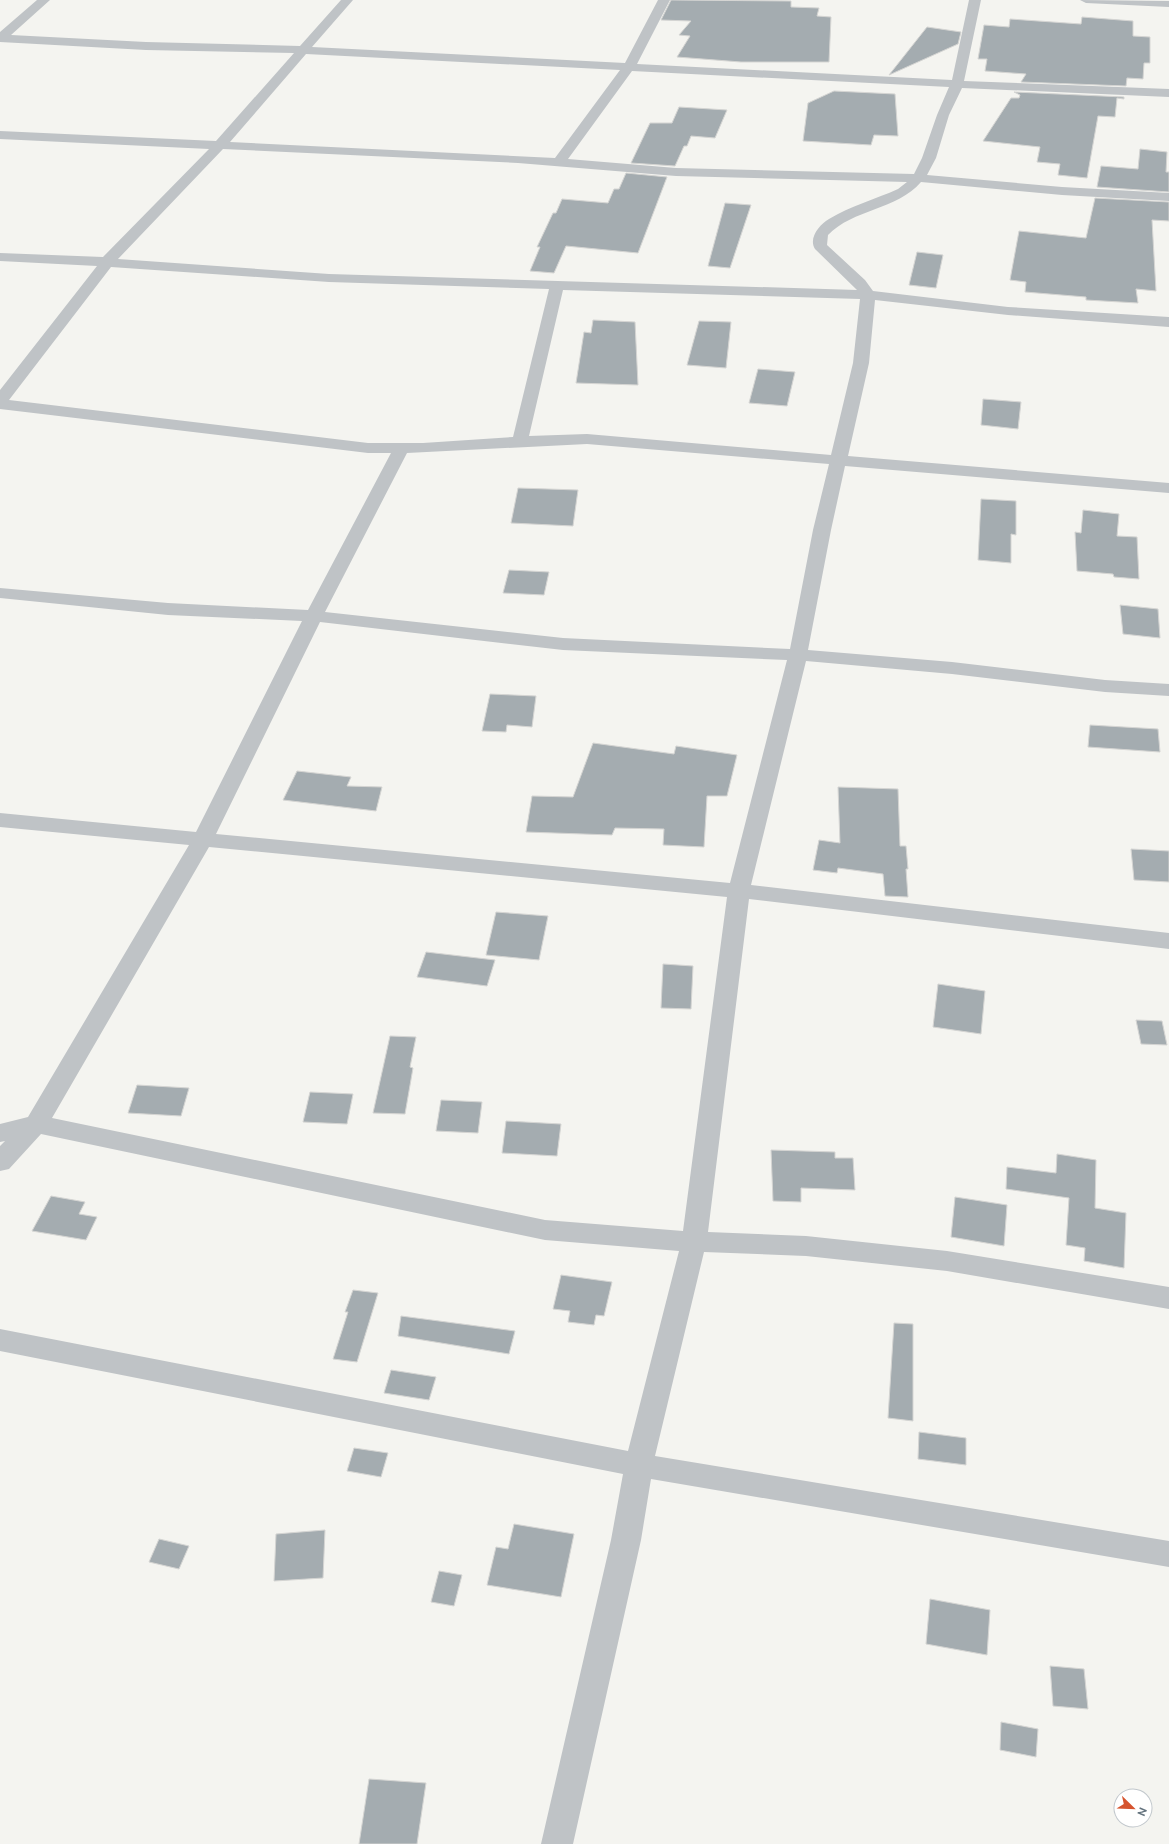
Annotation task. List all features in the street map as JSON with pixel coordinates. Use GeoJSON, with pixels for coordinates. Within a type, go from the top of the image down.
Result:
{"type":"FeatureCollection","features":[{"type":"Feature","properties":{"kind":"street"},"geometry":{"type":"LineString","coordinates":[[0,38],[44,0]]}},
{"type":"Feature","properties":{"kind":"street"},"geometry":{"type":"LineString","coordinates":[[0,403],[107,262],[219,146],[346,0]]}},
{"type":"Feature","properties":{"kind":"street"},"geometry":{"type":"LineString","coordinates":[[559,162],[629,67],[664,0]]}},
{"type":"Feature","properties":{"kind":"street"},"geometry":{"type":"LineString","coordinates":[[557,1844],[626,1540],[638,1465],[694,1242],[739,891],[798,655],[822,530],[861,363],[868,295],[860,283],[820,246],[821,234],[833,222],[903,192],[913,186],[919,178],[936,140],[944,114],[957,84],[974,0]]}},
{"type":"Feature","properties":{"kind":"street"},"geometry":{"type":"LineString","coordinates":[[1086,0],[1169,4]]}},
{"type":"Feature","properties":{"kind":"street"},"geometry":{"type":"LineString","coordinates":[[0,38],[162,46],[301,50],[957,84],[1169,93]]}},
{"type":"Feature","properties":{"kind":"street"},"geometry":{"type":"LineString","coordinates":[[0,135],[559,162],[676,172],[919,178],[1062,191],[1169,197]]}},
{"type":"Feature","properties":{"kind":"street"},"geometry":{"type":"LineString","coordinates":[[0,257],[107,262],[186,269],[329,278],[868,295],[1008,312],[1169,322]]}},
{"type":"Feature","properties":{"kind":"street"},"geometry":{"type":"LineString","coordinates":[[520,441],[557,285]]}},
{"type":"Feature","properties":{"kind":"street"},"geometry":{"type":"LineString","coordinates":[[0,403],[368,448],[401,449],[520,441],[587,439],[1169,488]]}},
{"type":"Feature","properties":{"kind":"street"},"geometry":{"type":"LineString","coordinates":[[0,1162],[36,1124],[202,839],[314,616],[401,449]]}},
{"type":"Feature","properties":{"kind":"street"},"geometry":{"type":"LineString","coordinates":[[0,593],[168,609],[314,616],[563,644],[798,655],[952,668],[1105,686],[1169,690]]}},
{"type":"Feature","properties":{"kind":"street"},"geometry":{"type":"LineString","coordinates":[[0,820],[739,891],[1169,941]]}},
{"type":"Feature","properties":{"kind":"street"},"geometry":{"type":"LineString","coordinates":[[0,1133],[36,1124],[545,1230],[694,1242],[806,1246],[948,1261],[1169,1298]]}},
{"type":"Feature","properties":{"kind":"street"},"geometry":{"type":"LineString","coordinates":[[0,1340],[638,1465],[1169,1554]]}},
{"type":"Feature","properties":{"kind":"building"},"geometry":{"type":"Polygon","coordinates":[[[671,0],[791,1],[791,7],[819,8],[817,16],[831,17],[829,62],[741,62],[677,57],[690,36],[679,35],[691,21],[661,20],[671,0]]]}},
{"type":"Feature","properties":{"kind":"building"},"geometry":{"type":"Polygon","coordinates":[[[1082,17],[1133,21],[1133,36],[1150,37],[1150,63],[1144,63],[1143,79],[1127,78],[1126,86],[1021,82],[1026,74],[985,71],[987,59],[978,59],[984,25],[1009,27],[1010,19],[1081,24],[1082,17]]]}},
{"type":"Feature","properties":{"kind":"building"},"geometry":{"type":"Polygon","coordinates":[[[927,27],[961,32],[958,44],[889,75],[927,27]]]}},
{"type":"Feature","properties":{"kind":"building"},"geometry":{"type":"Polygon","coordinates":[[[834,91],[895,94],[898,136],[874,135],[871,145],[803,141],[808,103],[834,91]]]}},
{"type":"Feature","properties":{"kind":"building"},"geometry":{"type":"Polygon","coordinates":[[[1014,92],[1124,97],[1124,99],[1117,98],[1115,117],[1098,116],[1087,178],[1058,175],[1060,164],[1037,162],[1040,147],[983,141],[1011,98],[1019,98],[1020,95],[1014,92]]]}},
{"type":"Feature","properties":{"kind":"building"},"geometry":{"type":"Polygon","coordinates":[[[679,107],[727,110],[715,138],[691,136],[687,146],[684,146],[675,166],[631,163],[650,123],[672,123],[679,107]]]}},
{"type":"Feature","properties":{"kind":"building"},"geometry":{"type":"Polygon","coordinates":[[[1140,149],[1167,152],[1166,172],[1169,172],[1169,192],[1097,187],[1101,166],[1138,169],[1140,149]]]}},
{"type":"Feature","properties":{"kind":"building"},"geometry":{"type":"Polygon","coordinates":[[[626,173],[667,177],[638,253],[566,246],[554,273],[530,271],[540,247],[537,247],[553,213],[556,213],[562,199],[608,203],[614,189],[619,189],[626,173]]]}},
{"type":"Feature","properties":{"kind":"building"},"geometry":{"type":"Polygon","coordinates":[[[1095,198],[1169,202],[1169,221],[1152,220],[1156,291],[1136,289],[1138,303],[1086,300],[1086,297],[1025,292],[1026,282],[1010,280],[1019,231],[1086,238],[1095,198]]]}},
{"type":"Feature","properties":{"kind":"building"},"geometry":{"type":"Polygon","coordinates":[[[725,203],[751,205],[730,268],[708,266],[725,203]]]}},
{"type":"Feature","properties":{"kind":"building"},"geometry":{"type":"Polygon","coordinates":[[[917,252],[943,255],[936,288],[909,285],[917,252]]]}},
{"type":"Feature","properties":{"kind":"building"},"geometry":{"type":"Polygon","coordinates":[[[593,320],[635,322],[638,385],[576,383],[584,332],[591,333],[593,320]]]}},
{"type":"Feature","properties":{"kind":"building"},"geometry":{"type":"Polygon","coordinates":[[[699,321],[731,322],[726,368],[687,365],[699,321]]]}},
{"type":"Feature","properties":{"kind":"building"},"geometry":{"type":"Polygon","coordinates":[[[758,369],[795,372],[787,406],[749,403],[758,369]]]}},
{"type":"Feature","properties":{"kind":"building"},"geometry":{"type":"Polygon","coordinates":[[[983,399],[1021,402],[1018,429],[981,425],[983,399]]]}},
{"type":"Feature","properties":{"kind":"building"},"geometry":{"type":"Polygon","coordinates":[[[518,488],[578,490],[573,526],[511,523],[518,488]]]}},
{"type":"Feature","properties":{"kind":"building"},"geometry":{"type":"Polygon","coordinates":[[[981,499],[1016,501],[1016,535],[1011,534],[1011,563],[978,560],[981,499]]]}},
{"type":"Feature","properties":{"kind":"building"},"geometry":{"type":"Polygon","coordinates":[[[1083,510],[1119,514],[1117,536],[1137,537],[1139,579],[1114,577],[1113,574],[1077,571],[1075,532],[1081,533],[1083,510]]]}},
{"type":"Feature","properties":{"kind":"building"},"geometry":{"type":"Polygon","coordinates":[[[509,570],[549,572],[544,595],[503,593],[509,570]]]}},
{"type":"Feature","properties":{"kind":"building"},"geometry":{"type":"Polygon","coordinates":[[[1120,605],[1158,609],[1160,638],[1123,634],[1120,605]]]}},
{"type":"Feature","properties":{"kind":"building"},"geometry":{"type":"Polygon","coordinates":[[[490,694],[536,696],[532,727],[507,725],[506,732],[482,731],[490,694]]]}},
{"type":"Feature","properties":{"kind":"building"},"geometry":{"type":"Polygon","coordinates":[[[1090,725],[1158,729],[1160,752],[1088,747],[1090,725]]]}},
{"type":"Feature","properties":{"kind":"building"},"geometry":{"type":"Polygon","coordinates":[[[593,743],[674,754],[676,746],[737,755],[727,796],[707,796],[704,847],[663,845],[664,829],[615,828],[612,835],[526,832],[532,796],[573,797],[593,743]]]}},
{"type":"Feature","properties":{"kind":"building"},"geometry":{"type":"Polygon","coordinates":[[[297,771],[351,777],[347,786],[382,787],[376,811],[283,800],[297,771]]]}},
{"type":"Feature","properties":{"kind":"building"},"geometry":{"type":"Polygon","coordinates":[[[838,787],[898,789],[900,846],[906,846],[908,897],[885,896],[883,874],[838,868],[837,873],[813,870],[819,840],[840,843],[838,787]]]}},
{"type":"Feature","properties":{"kind":"building"},"geometry":{"type":"Polygon","coordinates":[[[1131,849],[1169,851],[1169,882],[1134,880],[1131,849]]]}},
{"type":"Feature","properties":{"kind":"building"},"geometry":{"type":"Polygon","coordinates":[[[496,912],[548,916],[539,960],[486,955],[496,912]]]}},
{"type":"Feature","properties":{"kind":"building"},"geometry":{"type":"Polygon","coordinates":[[[426,952],[495,960],[487,986],[417,977],[426,952]]]}},
{"type":"Feature","properties":{"kind":"building"},"geometry":{"type":"Polygon","coordinates":[[[663,964],[693,966],[691,1009],[661,1008],[663,964]]]}},
{"type":"Feature","properties":{"kind":"building"},"geometry":{"type":"Polygon","coordinates":[[[938,984],[985,991],[981,1034],[933,1027],[938,984]]]}},
{"type":"Feature","properties":{"kind":"building"},"geometry":{"type":"Polygon","coordinates":[[[1136,1020],[1162,1021],[1167,1045],[1141,1044],[1136,1020]]]}},
{"type":"Feature","properties":{"kind":"building"},"geometry":{"type":"Polygon","coordinates":[[[390,1036],[416,1037],[410,1067],[413,1068],[405,1114],[373,1113],[390,1036]]]}},
{"type":"Feature","properties":{"kind":"building"},"geometry":{"type":"Polygon","coordinates":[[[137,1085],[189,1088],[181,1116],[128,1113],[137,1085]]]}},
{"type":"Feature","properties":{"kind":"building"},"geometry":{"type":"Polygon","coordinates":[[[310,1092],[353,1094],[347,1124],[303,1122],[310,1092]]]}},
{"type":"Feature","properties":{"kind":"building"},"geometry":{"type":"Polygon","coordinates":[[[441,1100],[482,1102],[478,1133],[436,1131],[441,1100]]]}},
{"type":"Feature","properties":{"kind":"building"},"geometry":{"type":"Polygon","coordinates":[[[506,1121],[561,1124],[557,1156],[502,1153],[506,1121]]]}},
{"type":"Feature","properties":{"kind":"building"},"geometry":{"type":"Polygon","coordinates":[[[771,1150],[835,1152],[835,1158],[853,1158],[855,1190],[801,1188],[801,1202],[773,1201],[771,1150]]]}},
{"type":"Feature","properties":{"kind":"building"},"geometry":{"type":"Polygon","coordinates":[[[1057,1154],[1096,1160],[1095,1208],[1126,1213],[1124,1268],[1084,1261],[1085,1248],[1066,1245],[1069,1198],[1006,1189],[1007,1167],[1056,1173],[1057,1154]]]}},
{"type":"Feature","properties":{"kind":"building"},"geometry":{"type":"Polygon","coordinates":[[[51,1196],[85,1202],[79,1214],[97,1217],[86,1240],[32,1231],[51,1196]]]}},
{"type":"Feature","properties":{"kind":"building"},"geometry":{"type":"Polygon","coordinates":[[[955,1197],[1007,1205],[1004,1246],[951,1237],[955,1197]]]}},
{"type":"Feature","properties":{"kind":"building"},"geometry":{"type":"Polygon","coordinates":[[[561,1275],[612,1282],[604,1316],[596,1315],[594,1325],[568,1322],[570,1311],[553,1309],[561,1275]]]}},
{"type":"Feature","properties":{"kind":"building"},"geometry":{"type":"Polygon","coordinates":[[[353,1290],[378,1293],[357,1362],[333,1359],[348,1312],[345,1312],[353,1290]]]}},
{"type":"Feature","properties":{"kind":"building"},"geometry":{"type":"Polygon","coordinates":[[[401,1316],[515,1331],[509,1354],[398,1336],[401,1316]]]}},
{"type":"Feature","properties":{"kind":"building"},"geometry":{"type":"Polygon","coordinates":[[[894,1323],[913,1324],[913,1421],[888,1418],[894,1323]]]}},
{"type":"Feature","properties":{"kind":"building"},"geometry":{"type":"Polygon","coordinates":[[[391,1370],[436,1377],[429,1400],[384,1393],[391,1370]]]}},
{"type":"Feature","properties":{"kind":"building"},"geometry":{"type":"Polygon","coordinates":[[[919,1432],[966,1438],[966,1465],[918,1459],[919,1432]]]}},
{"type":"Feature","properties":{"kind":"building"},"geometry":{"type":"Polygon","coordinates":[[[354,1448],[388,1453],[381,1477],[347,1471],[354,1448]]]}},
{"type":"Feature","properties":{"kind":"building"},"geometry":{"type":"Polygon","coordinates":[[[514,1524],[574,1534],[561,1597],[487,1585],[496,1547],[508,1549],[514,1524]]]}},
{"type":"Feature","properties":{"kind":"building"},"geometry":{"type":"Polygon","coordinates":[[[325,1530],[323,1578],[274,1581],[276,1534],[325,1530]]]}},
{"type":"Feature","properties":{"kind":"building"},"geometry":{"type":"Polygon","coordinates":[[[159,1539],[189,1546],[179,1569],[149,1562],[159,1539]]]}},
{"type":"Feature","properties":{"kind":"building"},"geometry":{"type":"Polygon","coordinates":[[[439,1571],[462,1575],[454,1606],[431,1602],[439,1571]]]}},
{"type":"Feature","properties":{"kind":"building"},"geometry":{"type":"Polygon","coordinates":[[[930,1599],[990,1610],[987,1655],[926,1644],[930,1599]]]}},
{"type":"Feature","properties":{"kind":"building"},"geometry":{"type":"Polygon","coordinates":[[[1050,1666],[1084,1669],[1088,1709],[1053,1706],[1050,1666]]]}},
{"type":"Feature","properties":{"kind":"building"},"geometry":{"type":"Polygon","coordinates":[[[1001,1722],[1038,1729],[1036,1757],[1000,1750],[1001,1722]]]}},
{"type":"Feature","properties":{"kind":"building"},"geometry":{"type":"Polygon","coordinates":[[[369,1779],[426,1783],[417,1844],[359,1844],[369,1779]]]}}]}
